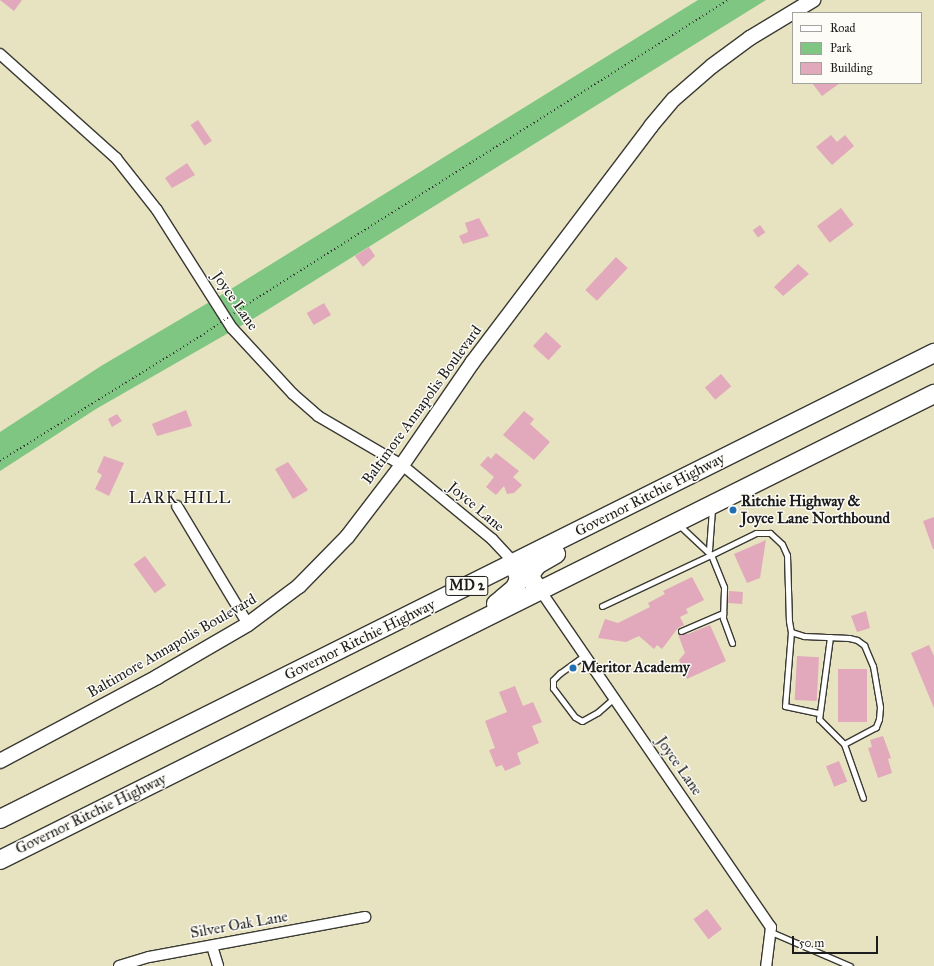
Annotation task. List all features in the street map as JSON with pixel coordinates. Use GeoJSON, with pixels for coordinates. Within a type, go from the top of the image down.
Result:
{"type":"FeatureCollection","features":[{"type":"Feature","properties":{"kind":"highway","name":"Governor Ritchie Highway"},"geometry":{"type":"LineString","coordinates":[[0,819],[934,353]]}},
{"type":"Feature","properties":{"kind":"highway","name":"Governor Ritchie Highway"},"geometry":{"type":"LineString","coordinates":[[0,860],[934,394]]}},
{"type":"Feature","properties":{"kind":"highway"},"geometry":{"type":"LineString","coordinates":[[540,590],[532,578],[537,565],[588,537],[614,513]]}},
{"type":"Feature","properties":{"kind":"highway"},"geometry":{"type":"LineString","coordinates":[[471,625],[515,588],[519,579],[514,563]]}},
{"type":"Feature","properties":{"kind":"street","name":"Baltimore Annapolis Boulevard"},"geometry":{"type":"LineString","coordinates":[[793,12],[813,0]]}},
{"type":"Feature","properties":{"kind":"street","name":"Baltimore Annapolis Boulevard"},"geometry":{"type":"LineString","coordinates":[[0,761],[157,677],[248,624],[299,586],[347,537],[402,465],[472,363],[670,105],[712,66],[750,38],[792,13]]}},
{"type":"Feature","properties":{"kind":"street","name":"Joyce Lane"},"geometry":{"type":"LineString","coordinates":[[0,54],[116,158],[157,210],[232,328],[293,394],[318,416],[402,465],[492,539],[514,563]]}},
{"type":"Feature","properties":{"kind":"street"},"geometry":{"type":"LineString","coordinates":[[177,506],[248,624]]}},
{"type":"Feature","properties":{"kind":"street","name":"Joyce Lane"},"geometry":{"type":"LineString","coordinates":[[540,590],[771,927],[771,932]]}},
{"type":"Feature","properties":{"kind":"street","name":"Silver Oak Lane"},"geometry":{"type":"LineString","coordinates":[[119,966],[149,957],[365,917]]}},
{"type":"Feature","properties":{"kind":"street"},"geometry":{"type":"LineString","coordinates":[[766,966],[771,932]]}},
{"type":"Feature","properties":{"kind":"street"},"geometry":{"type":"LineString","coordinates":[[212,946],[218,966]]}},
{"type":"Feature","properties":{"kind":"lane"},"geometry":{"type":"LineString","coordinates":[[713,505],[710,552],[724,587],[724,625],[732,643]]}},
{"type":"Feature","properties":{"kind":"lane"},"geometry":{"type":"LineString","coordinates":[[677,523],[710,552]]}},
{"type":"Feature","properties":{"kind":"lane"},"geometry":{"type":"LineString","coordinates":[[602,606],[710,552],[764,531],[775,537],[787,556],[789,621],[791,632],[785,706],[819,713]]}},
{"type":"Feature","properties":{"kind":"lane"},"geometry":{"type":"LineString","coordinates":[[682,631],[723,613]]}},
{"type":"Feature","properties":{"kind":"lane"},"geometry":{"type":"LineString","coordinates":[[791,632],[804,636],[849,638],[864,645],[873,666],[880,707],[876,726],[844,744]]}},
{"type":"Feature","properties":{"kind":"lane"},"geometry":{"type":"LineString","coordinates":[[830,637],[823,701],[819,713],[823,724],[844,744],[863,798]]}},
{"type":"Feature","properties":{"kind":"lane"},"geometry":{"type":"LineString","coordinates":[[585,655],[560,673],[553,680],[553,688],[575,717],[582,721],[598,712],[614,698]]}},
{"type":"Feature","properties":{"kind":"lane"},"geometry":{"type":"LineString","coordinates":[[771,932],[850,966]]}},
{"type":"Feature","properties":{"kind":"path"},"geometry":{"type":"LineString","coordinates":[[0,461],[204,334],[243,307],[728,0]]}},
{"type":"Feature","properties":{"kind":"green space"},"geometry":{"type":"Polygon","coordinates":[[[698,0],[766,0],[251,320],[96,409],[0,471],[0,432],[101,366],[218,297],[698,0]]]}},
{"type":"Feature","properties":{"kind":"building"},"geometry":{"type":"Polygon","coordinates":[[[0,0],[22,0],[14,11],[0,0]]]}},
{"type":"Feature","properties":{"kind":"building"},"geometry":{"type":"Polygon","coordinates":[[[813,84],[839,84],[822,96],[813,84]]]}},
{"type":"Feature","properties":{"kind":"building"},"geometry":{"type":"Polygon","coordinates":[[[198,120],[212,141],[205,146],[191,125],[198,120]]]}},
{"type":"Feature","properties":{"kind":"building"},"geometry":{"type":"Polygon","coordinates":[[[831,135],[837,142],[845,135],[854,146],[832,165],[816,147],[831,135]]]}},
{"type":"Feature","properties":{"kind":"building"},"geometry":{"type":"Polygon","coordinates":[[[187,163],[195,175],[172,188],[165,178],[187,163]]]}},
{"type":"Feature","properties":{"kind":"building"},"geometry":{"type":"Polygon","coordinates":[[[841,208],[854,225],[830,243],[817,226],[841,208]]]}},
{"type":"Feature","properties":{"kind":"building"},"geometry":{"type":"Polygon","coordinates":[[[479,218],[489,236],[463,244],[459,236],[468,232],[465,223],[479,218]]]}},
{"type":"Feature","properties":{"kind":"building"},"geometry":{"type":"Polygon","coordinates":[[[760,225],[765,232],[758,238],[753,230],[760,225]]]}},
{"type":"Feature","properties":{"kind":"building"},"geometry":{"type":"Polygon","coordinates":[[[369,247],[375,256],[363,267],[355,256],[369,247]]]}},
{"type":"Feature","properties":{"kind":"building"},"geometry":{"type":"Polygon","coordinates":[[[616,257],[628,268],[597,301],[585,290],[616,257]]]}},
{"type":"Feature","properties":{"kind":"building"},"geometry":{"type":"Polygon","coordinates":[[[798,264],[809,274],[783,296],[774,287],[798,264]]]}},
{"type":"Feature","properties":{"kind":"building"},"geometry":{"type":"Polygon","coordinates":[[[324,303],[331,315],[314,325],[307,313],[324,303]]]}},
{"type":"Feature","properties":{"kind":"building"},"geometry":{"type":"Polygon","coordinates":[[[546,332],[561,346],[548,360],[533,346],[546,332]]]}},
{"type":"Feature","properties":{"kind":"building"},"geometry":{"type":"Polygon","coordinates":[[[721,374],[731,386],[715,400],[705,387],[721,374]]]}},
{"type":"Feature","properties":{"kind":"building"},"geometry":{"type":"Polygon","coordinates":[[[186,410],[192,426],[157,436],[152,424],[186,410]]]}},
{"type":"Feature","properties":{"kind":"building"},"geometry":{"type":"Polygon","coordinates":[[[524,411],[534,419],[530,424],[550,442],[534,460],[503,435],[524,411]]]}},
{"type":"Feature","properties":{"kind":"building"},"geometry":{"type":"Polygon","coordinates":[[[117,414],[122,421],[112,427],[108,419],[117,414]]]}},
{"type":"Feature","properties":{"kind":"building"},"geometry":{"type":"Polygon","coordinates":[[[496,453],[519,471],[513,477],[522,485],[514,493],[507,494],[504,486],[496,495],[486,487],[494,477],[480,465],[488,456],[491,459],[496,453]]]}},
{"type":"Feature","properties":{"kind":"building"},"geometry":{"type":"Polygon","coordinates":[[[104,456],[124,463],[109,496],[95,489],[102,475],[97,472],[104,456]]]}},
{"type":"Feature","properties":{"kind":"building"},"geometry":{"type":"Polygon","coordinates":[[[288,462],[308,490],[293,499],[275,469],[288,462]]]}},
{"type":"Feature","properties":{"kind":"building"},"geometry":{"type":"Polygon","coordinates":[[[934,517],[934,549],[933,549],[923,521],[934,517]]]}},
{"type":"Feature","properties":{"kind":"building"},"geometry":{"type":"Polygon","coordinates":[[[766,540],[760,578],[747,583],[734,554],[766,540]]]}},
{"type":"Feature","properties":{"kind":"building"},"geometry":{"type":"Polygon","coordinates":[[[145,556],[166,585],[155,593],[134,564],[145,556]]]}},
{"type":"Feature","properties":{"kind":"building"},"geometry":{"type":"Polygon","coordinates":[[[692,577],[704,600],[686,609],[688,613],[680,617],[684,625],[678,628],[662,649],[657,645],[654,649],[639,636],[626,642],[598,638],[605,619],[618,623],[650,607],[648,603],[665,594],[663,591],[692,577]]]}},
{"type":"Feature","properties":{"kind":"building"},"geometry":{"type":"Polygon","coordinates":[[[729,591],[743,592],[742,604],[728,603],[729,591]]]}},
{"type":"Feature","properties":{"kind":"building"},"geometry":{"type":"Polygon","coordinates":[[[866,611],[870,628],[857,632],[851,616],[866,611]]]}},
{"type":"Feature","properties":{"kind":"building"},"geometry":{"type":"Polygon","coordinates":[[[710,625],[726,661],[687,679],[679,660],[685,653],[678,634],[688,634],[710,625]]]}},
{"type":"Feature","properties":{"kind":"building"},"geometry":{"type":"Polygon","coordinates":[[[929,645],[934,656],[934,708],[911,653],[929,645]]]}},
{"type":"Feature","properties":{"kind":"building"},"geometry":{"type":"Polygon","coordinates":[[[797,656],[819,657],[817,701],[795,700],[797,656]]]}},
{"type":"Feature","properties":{"kind":"building"},"geometry":{"type":"Polygon","coordinates":[[[838,669],[867,669],[867,722],[838,722],[838,669]]]}},
{"type":"Feature","properties":{"kind":"building"},"geometry":{"type":"Polygon","coordinates":[[[515,686],[523,706],[533,702],[542,722],[532,726],[539,743],[517,753],[521,764],[505,771],[502,765],[496,767],[489,750],[495,748],[485,721],[507,712],[499,692],[515,686]]]}},
{"type":"Feature","properties":{"kind":"building"},"geometry":{"type":"Polygon","coordinates":[[[883,736],[891,758],[888,759],[892,773],[878,778],[868,748],[872,747],[870,740],[883,736]]]}},
{"type":"Feature","properties":{"kind":"building"},"geometry":{"type":"Polygon","coordinates":[[[839,761],[847,781],[834,787],[826,766],[839,761]]]}},
{"type":"Feature","properties":{"kind":"building"},"geometry":{"type":"Polygon","coordinates":[[[707,909],[722,929],[708,939],[693,919],[707,909]]]}},
{"type":"Feature","properties":{"kind":"place","name":"Ritchie Highway & Joyce Lane Northbound"},"geometry":{"type":"Point","coordinates":[733,510]}},
{"type":"Feature","properties":{"kind":"place","name":"Meritor Academy"},"geometry":{"type":"Point","coordinates":[573,668]}},
{"type":"Feature","properties":{"kind":"district","name":"LARK HILL"},"geometry":{"type":"Point","coordinates":[180,498]}}]}
